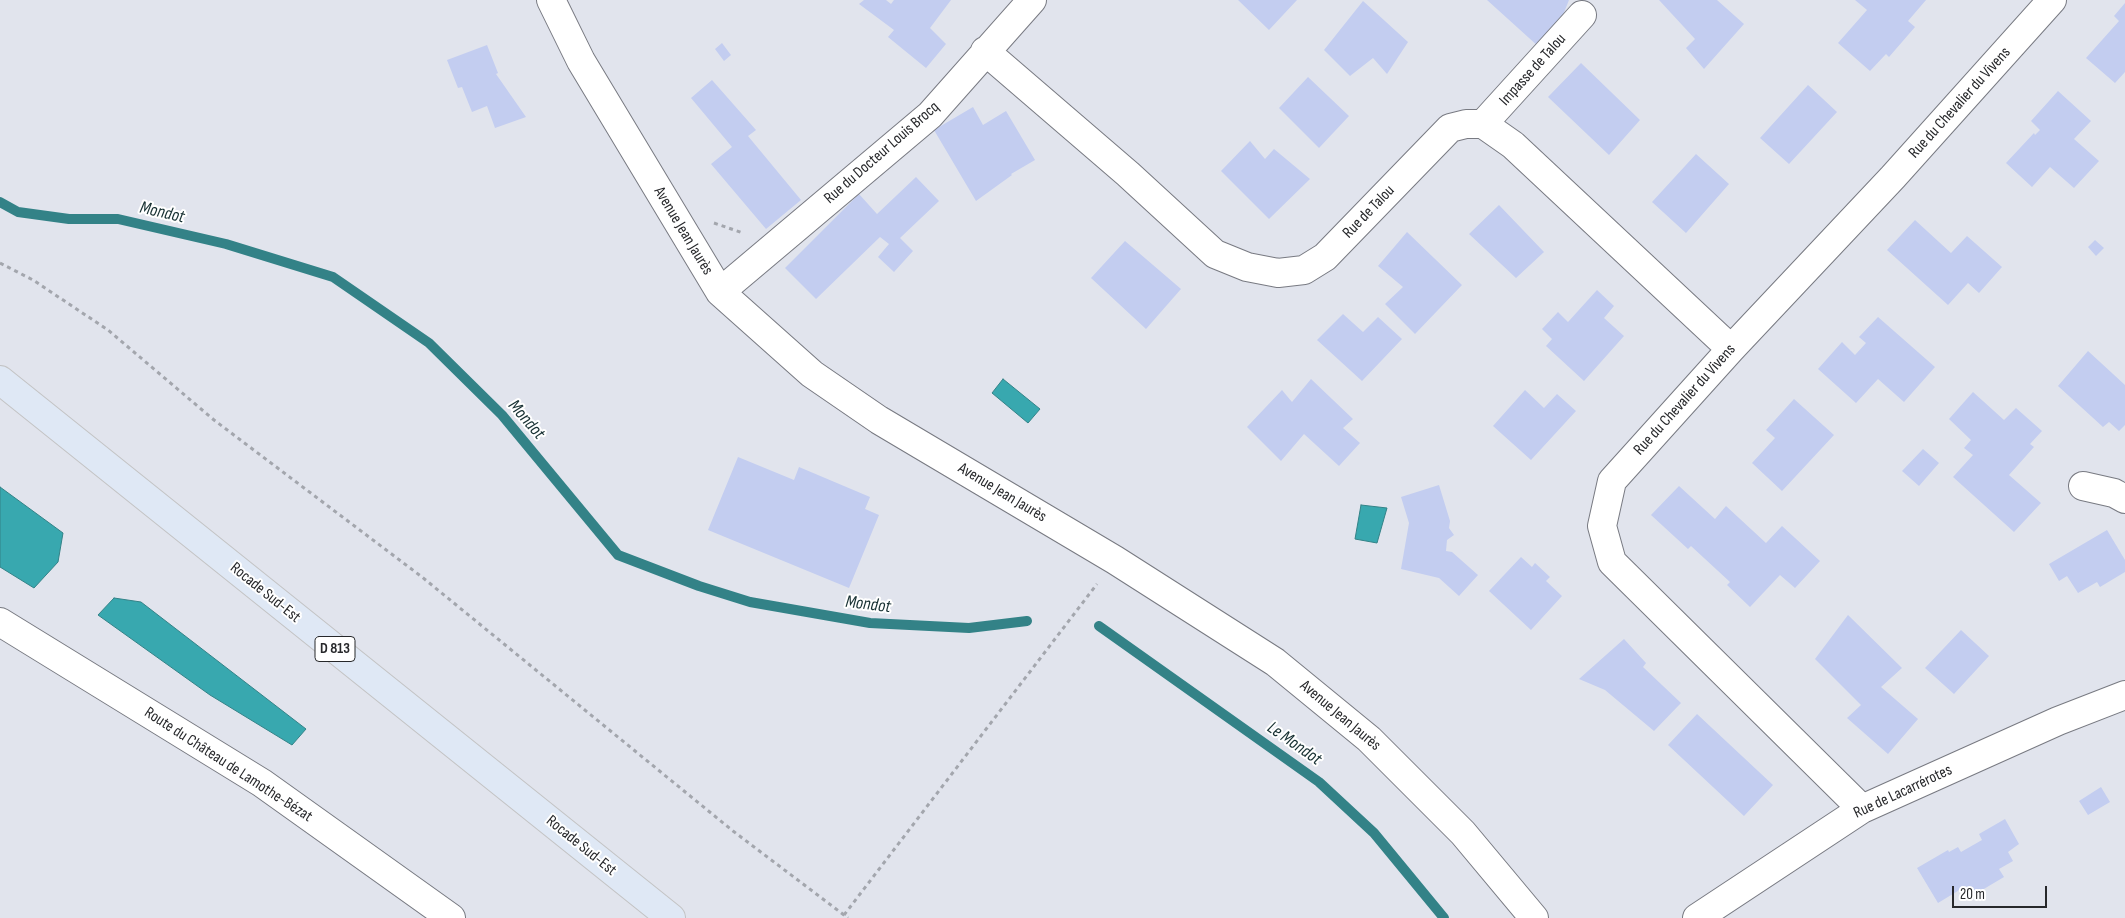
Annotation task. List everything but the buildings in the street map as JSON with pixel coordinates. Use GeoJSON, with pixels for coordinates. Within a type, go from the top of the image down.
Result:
{"type":"FeatureCollection","features":[{"type":"Feature","properties":{"kind":"main road","name":"Rocade Sud-Est"},"geometry":{"type":"LineString","coordinates":[[0,380],[670,918]]}},
{"type":"Feature","properties":{"kind":"street","name":"Avenue Jean Jaurès"},"geometry":{"type":"LineString","coordinates":[[551,0],[581,61],[720,292],[812,374],[879,420],[1115,560],[1275,662],[1369,739],[1463,833],[1534,918]]}},
{"type":"Feature","properties":{"kind":"street","name":"Rue du Docteur Louis Brocq"},"geometry":{"type":"LineString","coordinates":[[720,292],[930,115],[1032,0]]}},
{"type":"Feature","properties":{"kind":"street","name":"Rue du Chevalier du Vivens"},"geometry":{"type":"LineString","coordinates":[[1862,809],[1612,562],[1602,526],[1612,481],[1731,349],[1893,177],[2052,0]]}},
{"type":"Feature","properties":{"kind":"street","name":"Impasse de Talou"},"geometry":{"type":"LineString","coordinates":[[1483,124],[1582,15]]}},
{"type":"Feature","properties":{"kind":"street","name":"Rue de Talou"},"geometry":{"type":"LineString","coordinates":[[985,52],[1128,174],[1215,254],[1247,267],[1278,273],[1304,270],[1325,257],[1450,128],[1466,124],[1483,124]]}},
{"type":"Feature","properties":{"kind":"street"},"geometry":{"type":"LineString","coordinates":[[1483,124],[1513,145],[1731,349]]}},
{"type":"Feature","properties":{"kind":"street"},"geometry":{"type":"LineString","coordinates":[[2083,486],[2114,492],[2125,500]]}},
{"type":"Feature","properties":{"kind":"street","name":"Route du Château de Lamothe-Bézat"},"geometry":{"type":"LineString","coordinates":[[0,622],[262,784],[451,918]]}},
{"type":"Feature","properties":{"kind":"street","name":"Rue de Lacarrérotes"},"geometry":{"type":"LineString","coordinates":[[1697,918],[1862,809],[2058,721],[2125,695]]}},
{"type":"Feature","properties":{"kind":"path"},"geometry":{"type":"LineString","coordinates":[[677,222],[694,205],[714,223],[748,235]]}},
{"type":"Feature","properties":{"kind":"path"},"geometry":{"type":"LineString","coordinates":[[0,263],[33,280],[108,330],[214,420],[422,578],[733,831],[846,916],[1115,560]]}},
{"type":"Feature","properties":{"kind":"water"},"geometry":{"type":"Polygon","coordinates":[[[1003,379],[1040,409],[1028,423],[992,393],[1003,379]]]}},
{"type":"Feature","properties":{"kind":"water"},"geometry":{"type":"Polygon","coordinates":[[[0,487],[63,533],[58,562],[34,588],[0,567],[0,487]]]}},
{"type":"Feature","properties":{"kind":"water"},"geometry":{"type":"Polygon","coordinates":[[[1361,505],[1387,508],[1377,543],[1355,539],[1361,505]]]}},
{"type":"Feature","properties":{"kind":"water"},"geometry":{"type":"Polygon","coordinates":[[[114,598],[141,602],[306,729],[292,745],[210,695],[98,615],[114,598]]]}},
{"type":"Feature","properties":{"kind":"waterway","name":"Mondot"},"geometry":{"type":"LineString","coordinates":[[0,202],[18,212],[69,219],[118,219],[226,244],[333,277],[429,343],[502,415],[618,555],[699,586],[750,602],[870,623],[969,628],[1027,621]]}},
{"type":"Feature","properties":{"kind":"waterway","name":"Le Mondot"},"geometry":{"type":"LineString","coordinates":[[1099,626],[1319,782],[1374,833],[1444,918]]}}]}
